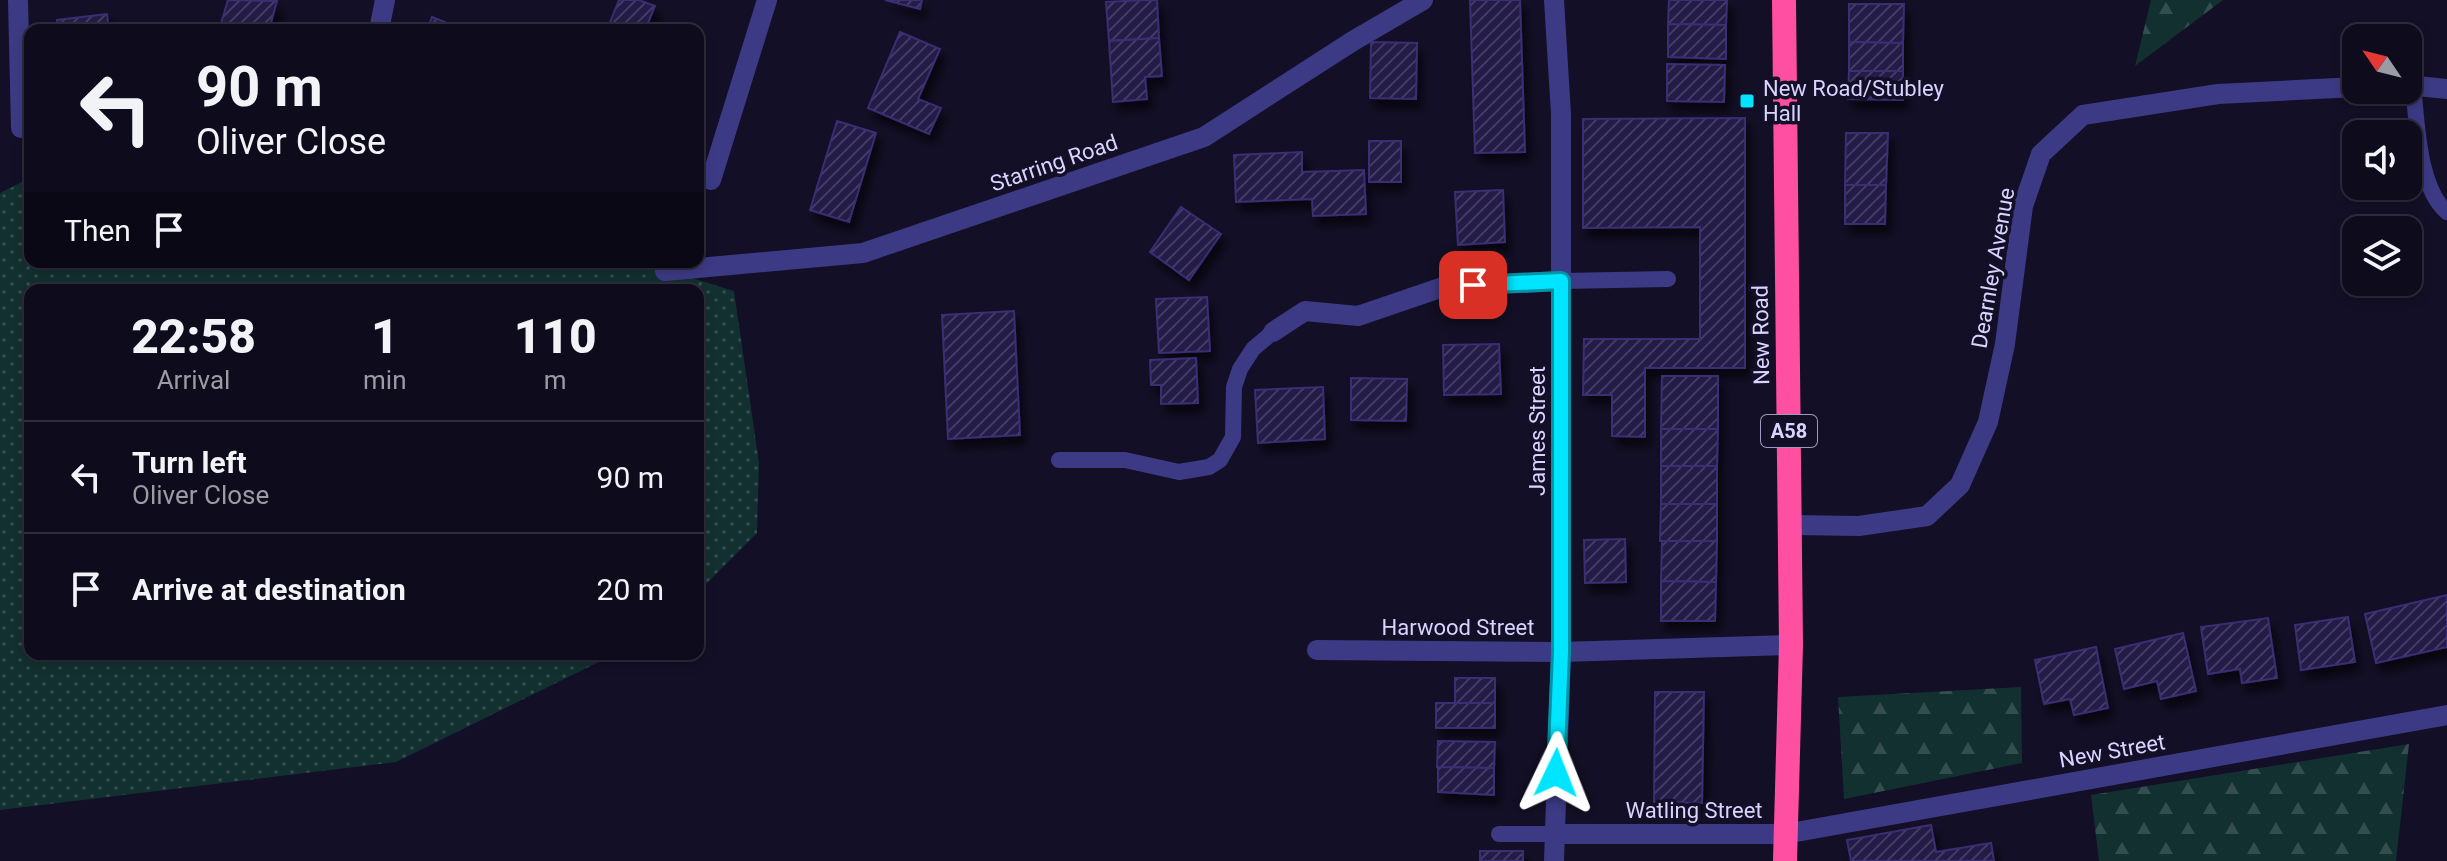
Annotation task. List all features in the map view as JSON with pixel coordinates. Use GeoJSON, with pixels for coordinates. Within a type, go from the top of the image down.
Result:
{"type":"FeatureCollection","features":[{"type":"Feature","properties":{"kind":"highway","name":"New Road"},"geometry":{"type":"LineString","coordinates":[[1784,0],[1791,525],[1785,861]]}},
{"type":"Feature","properties":{"kind":"street"},"geometry":{"type":"LineString","coordinates":[[18,0],[21,128]]}},
{"type":"Feature","properties":{"kind":"street"},"geometry":{"type":"LineString","coordinates":[[380,24],[385,0]]}},
{"type":"Feature","properties":{"kind":"street"},"geometry":{"type":"LineString","coordinates":[[711,180],[767,0]]}},
{"type":"Feature","properties":{"kind":"street","name":"Starring Road"},"geometry":{"type":"LineString","coordinates":[[704,267],[863,253],[1204,137],[1423,0]]}},
{"type":"Feature","properties":{"kind":"street","name":"James Street"},"geometry":{"type":"LineString","coordinates":[[1554,0],[1561,114],[1561,652],[1554,861]]}},
{"type":"Feature","properties":{"kind":"street"},"geometry":{"type":"LineString","coordinates":[[2422,86],[2447,89]]}},
{"type":"Feature","properties":{"kind":"street","name":"Dearnley Avenue"},"geometry":{"type":"LineString","coordinates":[[1791,525],[1859,526],[1927,516],[1960,485],[1988,422],[2005,344],[2023,206],[2041,154],[2083,115],[2218,94],[2342,88]]}},
{"type":"Feature","properties":{"kind":"street","name":"Starring Road"},"geometry":{"type":"LineString","coordinates":[[665,271],[698,268]]}},
{"type":"Feature","properties":{"kind":"street"},"geometry":{"type":"LineString","coordinates":[[1273,332],[1305,311],[1358,316],[1443,287],[1561,281]]}},
{"type":"Feature","properties":{"kind":"street","name":"Harwood Street"},"geometry":{"type":"LineString","coordinates":[[1317,650],[1561,652],[1791,645]]}},
{"type":"Feature","properties":{"kind":"street","name":"New Street"},"geometry":{"type":"LineString","coordinates":[[1785,834],[2447,715]]}},
{"type":"Feature","properties":{"kind":"street","name":"Watling Street"},"geometry":{"type":"LineString","coordinates":[[1554,834],[1785,834]]}},
{"type":"Feature","properties":{"kind":"lane"},"geometry":{"type":"LineString","coordinates":[[2413,104],[2422,166],[2441,207],[2447,212]]}},
{"type":"Feature","properties":{"kind":"lane"},"geometry":{"type":"LineString","coordinates":[[1561,281],[1668,279]]}},
{"type":"Feature","properties":{"kind":"lane"},"geometry":{"type":"LineString","coordinates":[[1059,460],[1125,460],[1179,472],[1209,467],[1220,460],[1233,437],[1234,387],[1240,369],[1253,349],[1273,332]]}},
{"type":"Feature","properties":{"kind":"lane"},"geometry":{"type":"LineString","coordinates":[[1499,834],[1554,834]]}},
{"type":"Feature","properties":{"kind":"green space"},"geometry":{"type":"Polygon","coordinates":[[[2151,0],[2223,0],[2135,66],[2151,0]]]}},
{"type":"Feature","properties":{"kind":"green space"},"geometry":{"type":"Polygon","coordinates":[[[24,181],[24,268],[659,268],[734,291],[759,463],[757,533],[704,586],[704,284],[24,284],[24,660],[603,660],[396,762],[0,810],[0,193],[24,181]]]}},
{"type":"Feature","properties":{"kind":"green space"},"geometry":{"type":"Polygon","coordinates":[[[2021,687],[2022,763],[1844,799],[1838,697],[2021,687]]]}},
{"type":"Feature","properties":{"kind":"green space"},"geometry":{"type":"Polygon","coordinates":[[[2409,744],[2396,861],[2099,861],[2091,795],[2409,744]]]}},
{"type":"Feature","properties":{"kind":"building"},"geometry":{"type":"Polygon","coordinates":[[[228,0],[277,1],[271,24],[221,24],[228,0]]]}},
{"type":"Feature","properties":{"kind":"building"},"geometry":{"type":"Polygon","coordinates":[[[619,0],[639,0],[655,6],[648,24],[609,24],[619,0]]]}},
{"type":"Feature","properties":{"kind":"building"},"geometry":{"type":"Polygon","coordinates":[[[885,0],[922,0],[920,9],[885,0]]]}},
{"type":"Feature","properties":{"kind":"building"},"geometry":{"type":"Polygon","coordinates":[[[1157,0],[1159,38],[1109,41],[1106,2],[1157,0]]]}},
{"type":"Feature","properties":{"kind":"building"},"geometry":{"type":"Polygon","coordinates":[[[1470,0],[1520,0],[1525,152],[1475,153],[1470,0]]]}},
{"type":"Feature","properties":{"kind":"building"},"geometry":{"type":"Polygon","coordinates":[[[1669,0],[1727,0],[1726,25],[1668,24],[1669,0]]]}},
{"type":"Feature","properties":{"kind":"building"},"geometry":{"type":"Polygon","coordinates":[[[1849,4],[1904,4],[1903,43],[1849,42],[1849,4]]]}},
{"type":"Feature","properties":{"kind":"building"},"geometry":{"type":"Polygon","coordinates":[[[107,14],[108,24],[57,24],[57,20],[107,14]]]}},
{"type":"Feature","properties":{"kind":"building"},"geometry":{"type":"Polygon","coordinates":[[[432,17],[450,24],[429,24],[432,17]]]}},
{"type":"Feature","properties":{"kind":"building"},"geometry":{"type":"Polygon","coordinates":[[[1668,24],[1726,25],[1726,59],[1668,57],[1668,24]]]}},
{"type":"Feature","properties":{"kind":"building"},"geometry":{"type":"Polygon","coordinates":[[[900,32],[940,49],[918,99],[941,108],[929,134],[868,108],[900,32]]]}},
{"type":"Feature","properties":{"kind":"building"},"geometry":{"type":"Polygon","coordinates":[[[1159,38],[1162,76],[1145,77],[1147,99],[1113,102],[1109,41],[1159,38]]]}},
{"type":"Feature","properties":{"kind":"building"},"geometry":{"type":"Polygon","coordinates":[[[1371,42],[1417,43],[1416,99],[1370,98],[1371,42]]]}},
{"type":"Feature","properties":{"kind":"building"},"geometry":{"type":"Polygon","coordinates":[[[1849,42],[1903,43],[1903,71],[1849,71],[1849,42]]]}},
{"type":"Feature","properties":{"kind":"building"},"geometry":{"type":"Polygon","coordinates":[[[1667,64],[1725,65],[1724,102],[1667,101],[1667,64]]]}},
{"type":"Feature","properties":{"kind":"building"},"geometry":{"type":"Polygon","coordinates":[[[1849,71],[1903,71],[1903,100],[1848,99],[1849,71]]]}},
{"type":"Feature","properties":{"kind":"building"},"geometry":{"type":"Polygon","coordinates":[[[1745,118],[1745,368],[1645,368],[1645,437],[1612,436],[1612,395],[1583,395],[1584,339],[1700,339],[1700,227],[1583,228],[1583,119],[1745,118]]]}},
{"type":"Feature","properties":{"kind":"building"},"geometry":{"type":"Polygon","coordinates":[[[837,121],[876,133],[849,222],[810,210],[837,121]]]}},
{"type":"Feature","properties":{"kind":"building"},"geometry":{"type":"Polygon","coordinates":[[[1846,133],[1888,133],[1886,185],[1845,185],[1846,133]]]}},
{"type":"Feature","properties":{"kind":"building"},"geometry":{"type":"Polygon","coordinates":[[[1369,141],[1401,141],[1401,182],[1369,182],[1369,141]]]}},
{"type":"Feature","properties":{"kind":"building"},"geometry":{"type":"Polygon","coordinates":[[[1302,152],[1302,172],[1364,170],[1366,214],[1313,216],[1312,199],[1236,202],[1234,155],[1302,152]]]}},
{"type":"Feature","properties":{"kind":"building"},"geometry":{"type":"Polygon","coordinates":[[[1845,185],[1886,185],[1885,224],[1845,224],[1845,185]]]}},
{"type":"Feature","properties":{"kind":"building"},"geometry":{"type":"Polygon","coordinates":[[[1503,190],[1505,242],[1458,245],[1455,192],[1503,190]]]}},
{"type":"Feature","properties":{"kind":"building"},"geometry":{"type":"Polygon","coordinates":[[[1181,207],[1221,234],[1189,280],[1150,252],[1181,207]]]}},
{"type":"Feature","properties":{"kind":"building"},"geometry":{"type":"Polygon","coordinates":[[[1207,297],[1210,351],[1159,353],[1156,299],[1207,297]]]}},
{"type":"Feature","properties":{"kind":"building"},"geometry":{"type":"Polygon","coordinates":[[[1014,311],[1020,435],[948,439],[942,315],[1014,311]]]}},
{"type":"Feature","properties":{"kind":"building"},"geometry":{"type":"Polygon","coordinates":[[[1499,344],[1501,394],[1444,395],[1443,345],[1499,344]]]}},
{"type":"Feature","properties":{"kind":"building"},"geometry":{"type":"Polygon","coordinates":[[[1196,358],[1198,403],[1161,404],[1161,385],[1151,385],[1150,360],[1196,358]]]}},
{"type":"Feature","properties":{"kind":"building"},"geometry":{"type":"Polygon","coordinates":[[[1662,376],[1718,376],[1718,429],[1661,429],[1662,376]]]}},
{"type":"Feature","properties":{"kind":"building"},"geometry":{"type":"Polygon","coordinates":[[[1351,378],[1407,379],[1406,421],[1351,420],[1351,378]]]}},
{"type":"Feature","properties":{"kind":"building"},"geometry":{"type":"Polygon","coordinates":[[[1323,387],[1325,439],[1258,443],[1255,390],[1323,387]]]}},
{"type":"Feature","properties":{"kind":"building"},"geometry":{"type":"Polygon","coordinates":[[[1661,429],[1718,429],[1717,466],[1661,466],[1661,429]]]}},
{"type":"Feature","properties":{"kind":"building"},"geometry":{"type":"Polygon","coordinates":[[[1661,466],[1717,466],[1717,504],[1661,504],[1661,466]]]}},
{"type":"Feature","properties":{"kind":"building"},"geometry":{"type":"Polygon","coordinates":[[[1661,504],[1717,504],[1717,541],[1660,541],[1661,504]]]}},
{"type":"Feature","properties":{"kind":"building"},"geometry":{"type":"Polygon","coordinates":[[[1625,539],[1626,582],[1585,583],[1584,540],[1625,539]]]}},
{"type":"Feature","properties":{"kind":"building"},"geometry":{"type":"Polygon","coordinates":[[[1662,541],[1717,541],[1716,582],[1661,581],[1662,541]]]}},
{"type":"Feature","properties":{"kind":"building"},"geometry":{"type":"Polygon","coordinates":[[[1661,581],[1716,582],[1715,621],[1661,621],[1661,581]]]}},
{"type":"Feature","properties":{"kind":"building"},"geometry":{"type":"Polygon","coordinates":[[[2447,595],[2447,647],[2376,663],[2365,614],[2447,595]]]}},
{"type":"Feature","properties":{"kind":"building"},"geometry":{"type":"Polygon","coordinates":[[[2348,617],[2355,662],[2301,670],[2295,625],[2348,617]]]}},
{"type":"Feature","properties":{"kind":"building"},"geometry":{"type":"Polygon","coordinates":[[[2268,618],[2277,678],[2242,683],[2240,669],[2208,674],[2201,627],[2268,618]]]}},
{"type":"Feature","properties":{"kind":"building"},"geometry":{"type":"Polygon","coordinates":[[[2183,633],[2196,691],[2161,699],[2157,681],[2124,689],[2115,649],[2183,633]]]}},
{"type":"Feature","properties":{"kind":"building"},"geometry":{"type":"Polygon","coordinates":[[[2096,647],[2108,708],[2074,715],[2070,699],[2044,704],[2035,660],[2096,647]]]}},
{"type":"Feature","properties":{"kind":"building"},"geometry":{"type":"Polygon","coordinates":[[[1455,678],[1495,678],[1495,703],[1455,703],[1455,678]]]}},
{"type":"Feature","properties":{"kind":"building"},"geometry":{"type":"Polygon","coordinates":[[[1655,692],[1704,692],[1702,803],[1654,802],[1655,692]]]}},
{"type":"Feature","properties":{"kind":"building"},"geometry":{"type":"Polygon","coordinates":[[[1436,703],[1495,703],[1495,728],[1436,728],[1436,703]]]}},
{"type":"Feature","properties":{"kind":"building"},"geometry":{"type":"Polygon","coordinates":[[[1438,741],[1495,742],[1494,768],[1437,767],[1438,741]]]}},
{"type":"Feature","properties":{"kind":"building"},"geometry":{"type":"Polygon","coordinates":[[[1438,767],[1494,768],[1494,795],[1438,792],[1438,767]]]}},
{"type":"Feature","properties":{"kind":"building"},"geometry":{"type":"Polygon","coordinates":[[[1931,825],[1936,852],[1991,843],[1994,861],[1851,861],[1847,840],[1931,825]]]}},
{"type":"Feature","properties":{"kind":"building"},"geometry":{"type":"Polygon","coordinates":[[[1480,851],[1523,851],[1523,861],[1480,861],[1480,851]]]}},
{"type":"Feature","properties":{"kind":"place","name":"New Road/Stubley Hall"},"geometry":{"type":"Point","coordinates":[1747,101]}},
{"type":"Feature","properties":{"kind":"route"},"geometry":{"type":"LineString","coordinates":[[1473,285],[1561,281],[1561,652],[1556,773]]}}]}
